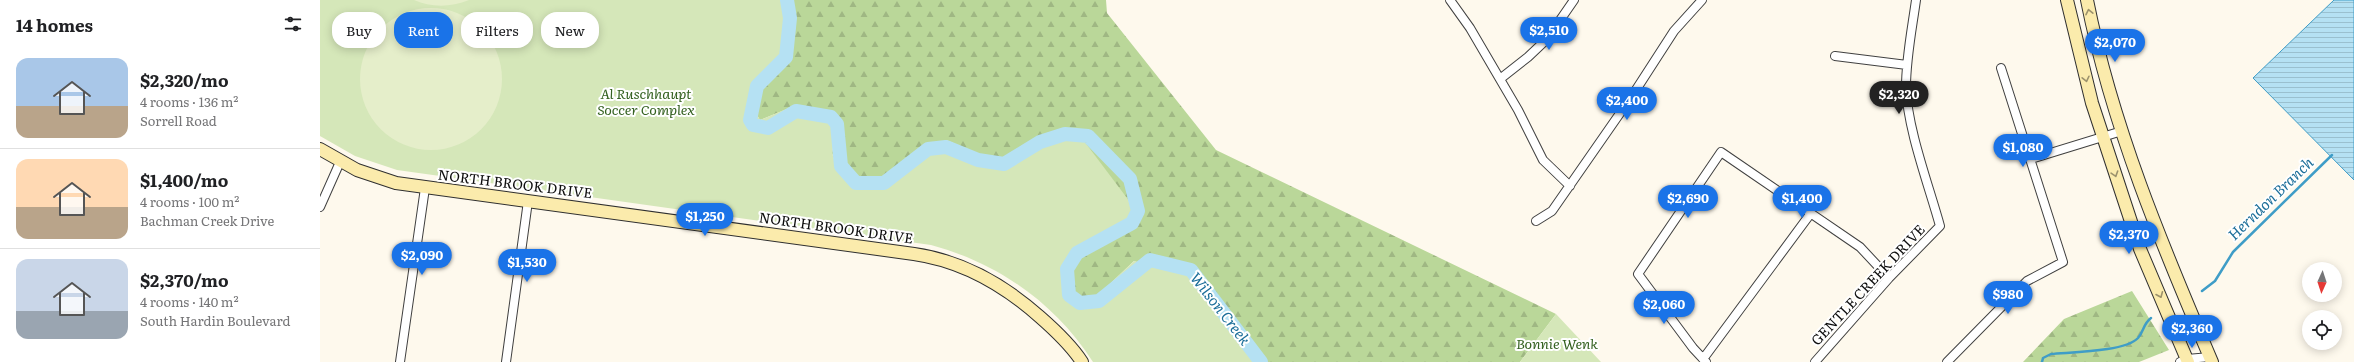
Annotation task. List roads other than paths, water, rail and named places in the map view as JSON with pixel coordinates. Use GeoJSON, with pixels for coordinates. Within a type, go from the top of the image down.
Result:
{"type":"FeatureCollection","features":[{"type":"Feature","properties":{"kind":"street"},"geometry":{"type":"LineString","coordinates":[[1450,0],[1470,28],[1500,79],[1543,160],[1570,186]]}},
{"type":"Feature","properties":{"kind":"street"},"geometry":{"type":"LineString","coordinates":[[1500,79],[1528,57],[1547,39],[1574,0]]}},
{"type":"Feature","properties":{"kind":"street"},"geometry":{"type":"LineString","coordinates":[[1536,221],[1552,211],[1674,31],[1702,0]]}},
{"type":"Feature","properties":{"kind":"street"},"geometry":{"type":"LineString","coordinates":[[1835,56],[1907,65],[1916,0]]}},
{"type":"Feature","properties":{"kind":"street"},"geometry":{"type":"LineString","coordinates":[[2068,0],[2092,104],[2140,249],[2185,361],[2208,360],[2141,191],[2122,131],[2087,0]]}},
{"type":"Feature","properties":{"kind":"street","name":"GENTLE CREEK DRIVE"},"geometry":{"type":"LineString","coordinates":[[1815,362],[1889,278],[1940,226],[1909,115],[1906,88],[1907,65]]}},
{"type":"Feature","properties":{"kind":"street"},"geometry":{"type":"LineString","coordinates":[[1947,362],[2027,281],[2064,262],[2002,68]]}},
{"type":"Feature","properties":{"kind":"street"},"geometry":{"type":"LineString","coordinates":[[2031,159],[2122,131]]}},
{"type":"Feature","properties":{"kind":"street","name":"NORTH BROOK DRIVE"},"geometry":{"type":"LineString","coordinates":[[320,149],[340,162],[376,177],[425,188],[921,255],[955,263],[991,280],[1024,303],[1057,332],[1082,362]]}},
{"type":"Feature","properties":{"kind":"street"},"geometry":{"type":"LineString","coordinates":[[1811,213],[1705,360],[1638,274],[1721,152],[1811,213],[1860,247],[1889,278]]}},
{"type":"Feature","properties":{"kind":"street"},"geometry":{"type":"LineString","coordinates":[[320,207],[340,162]]}},
{"type":"Feature","properties":{"kind":"street"},"geometry":{"type":"LineString","coordinates":[[400,362],[425,188]]}},
{"type":"Feature","properties":{"kind":"street"},"geometry":{"type":"LineString","coordinates":[[506,362],[528,201]]}},
{"type":"Feature","properties":{"kind":"water"},"geometry":{"type":"Polygon","coordinates":[[[2334,0],[2354,0],[2354,180],[2253,78],[2334,0]]]}},
{"type":"Feature","properties":{"kind":"waterway","name":"Wilson Creek"},"geometry":{"type":"LineString","coordinates":[[787,0],[790,18],[786,57],[757,86],[750,120],[753,125],[768,128],[796,111],[831,117],[837,124],[841,166],[856,183],[884,183],[928,149],[946,147],[978,160],[1004,164],[1040,142],[1065,134],[1088,136],[1130,179],[1138,211],[1132,223],[1077,253],[1067,269],[1069,295],[1080,303],[1099,301],[1150,260],[1191,270],[1261,362]]}},
{"type":"Feature","properties":{"kind":"waterway","name":"Herndon Branch"},"geometry":{"type":"LineString","coordinates":[[2202,291],[2215,281],[2233,252],[2332,155]]}},
{"type":"Feature","properties":{"kind":"waterway","name":"Herndon Branch"},"geometry":{"type":"LineString","coordinates":[[2042,362],[2043,358],[2051,354],[2110,349],[2131,343],[2138,338],[2146,323],[2151,318]]}},
{"type":"Feature","properties":{"kind":"park label","name":"Al Ruschhaupt Soccer Complex"},"geometry":{"type":"Point","coordinates":[646,102]}},
{"type":"Feature","properties":{"kind":"park label","name":"Bonnie Wenk"},"geometry":{"type":"Point","coordinates":[1557,344]}}]}
